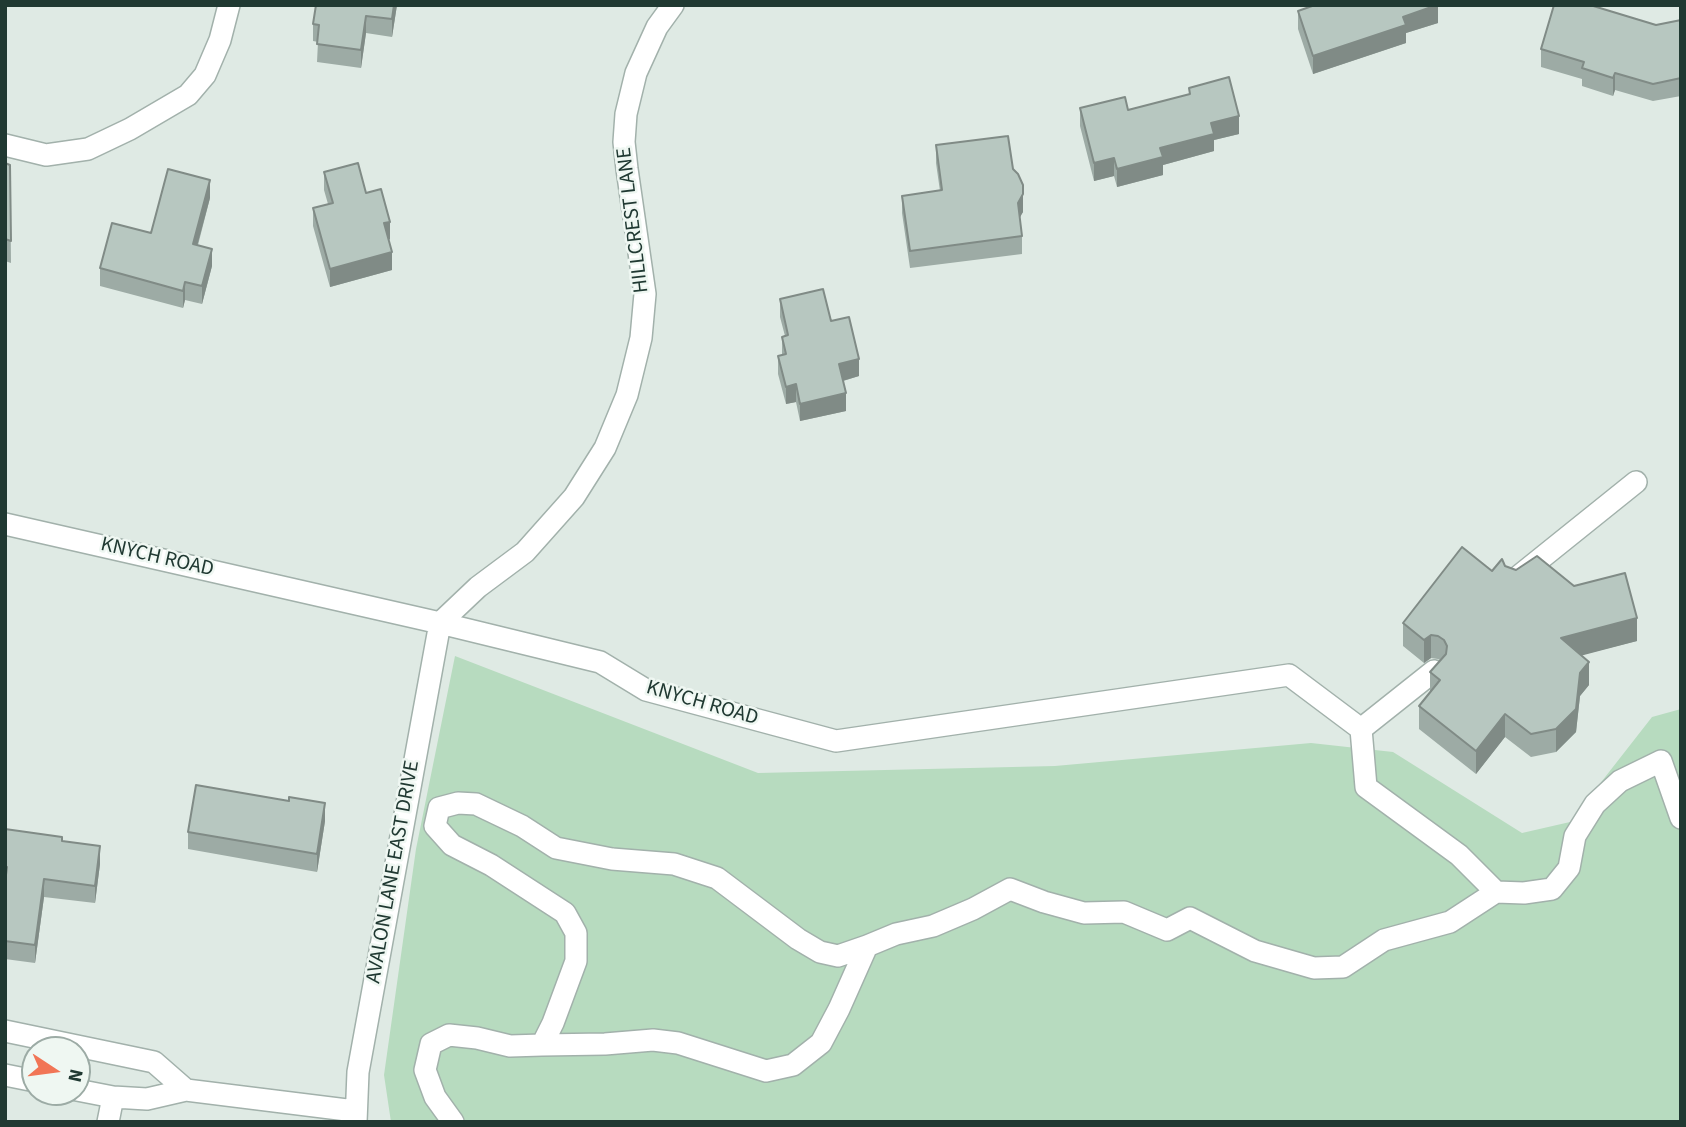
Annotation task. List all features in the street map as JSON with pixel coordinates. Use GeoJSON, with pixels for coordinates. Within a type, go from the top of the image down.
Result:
{"type":"FeatureCollection","features":[{"type":"Feature","properties":{"kind":"street"},"geometry":{"type":"LineString","coordinates":[[5,145],[46,155],[88,149],[130,129],[188,95],[205,75],[220,40],[229,5]]}},
{"type":"Feature","properties":{"kind":"street","name":"HILLCREST LANE"},"geometry":{"type":"LineString","coordinates":[[440,623],[478,587],[525,552],[574,497],[605,448],[627,394],[641,338],[645,294],[624,142],[626,114],[636,73],[657,27],[673,5]]}},
{"type":"Feature","properties":{"kind":"street"},"geometry":{"type":"LineString","coordinates":[[1514,580],[1636,482]]}},
{"type":"Feature","properties":{"kind":"street","name":"KNYCH ROAD"},"geometry":{"type":"LineString","coordinates":[[5,524],[440,623],[600,663],[646,690],[836,741],[1289,675],[1361,729]]}},
{"type":"Feature","properties":{"kind":"street","name":"AVALON LANE EAST DRIVE"},"geometry":{"type":"LineString","coordinates":[[355,1117],[360,1059],[440,623]]}},
{"type":"Feature","properties":{"kind":"street"},"geometry":{"type":"LineString","coordinates":[[1434,671],[1361,729],[1366,787],[1459,855],[1496,892]]}},
{"type":"Feature","properties":{"kind":"street"},"geometry":{"type":"LineString","coordinates":[[542,1045],[554,1023],[576,961],[576,933],[565,913],[491,865],[452,845],[435,826],[439,808],[458,803],[476,804],[522,826],[556,849],[612,859],[674,864],[717,878],[798,939],[820,952],[838,956],[896,934],[933,926],[1010,889],[1084,913],[1124,912],[1167,930],[1190,918],[1255,951],[1314,968],[1343,967],[1384,940],[1450,922],[1496,892],[1524,893],[1552,889],[1569,868],[1575,836],[1595,804],[1620,781],[1671,758],[1681,818]]}},
{"type":"Feature","properties":{"kind":"street"},"geometry":{"type":"LineString","coordinates":[[453,1122],[435,1097],[425,1070],[431,1044],[449,1035],[510,1046],[653,1040],[678,1043],[766,1071],[793,1065],[821,1043],[867,946]]}},
{"type":"Feature","properties":{"kind":"street"},"geometry":{"type":"LineString","coordinates":[[5,1031],[154,1062],[186,1090]]}},
{"type":"Feature","properties":{"kind":"street"},"geometry":{"type":"LineString","coordinates":[[91,1093],[147,1099],[186,1090],[355,1117]]}},
{"type":"Feature","properties":{"kind":"street"},"geometry":{"type":"LineString","coordinates":[[108,1122],[113,1097]]}},
{"type":"Feature","properties":{"kind":"green space"},"geometry":{"type":"Polygon","coordinates":[[[455,656],[758,773],[1055,766],[1311,743],[1393,752],[1522,833],[1570,822],[1652,717],[1681,709],[1681,1122],[391,1122],[384,1075],[416,849],[455,656]]]}},
{"type":"Feature","properties":{"kind":"building"},"geometry":{"type":"Polygon","coordinates":[[[316,5],[394,5],[392,19],[366,16],[361,50],[317,44],[319,25],[313,24],[316,5]]]}},
{"type":"Feature","properties":{"kind":"building"},"geometry":{"type":"Polygon","coordinates":[[[1315,5],[1437,5],[1403,17],[1406,25],[1313,56],[1298,11],[1315,5]]]}},
{"type":"Feature","properties":{"kind":"building"},"geometry":{"type":"Polygon","coordinates":[[[1554,5],[1590,5],[1656,25],[1681,20],[1681,78],[1653,84],[1615,73],[1613,78],[1582,68],[1584,62],[1541,49],[1554,5]]]}},
{"type":"Feature","properties":{"kind":"building"},"geometry":{"type":"Polygon","coordinates":[[[1229,77],[1239,116],[1211,123],[1214,134],[1160,148],[1163,157],[1117,169],[1114,158],[1094,163],[1080,108],[1125,97],[1128,110],[1190,94],[1189,88],[1229,77]]]}},
{"type":"Feature","properties":{"kind":"building"},"geometry":{"type":"Polygon","coordinates":[[[1008,136],[1013,169],[1023,185],[1023,194],[1018,203],[1022,236],[910,251],[902,196],[942,190],[936,145],[1008,136]]]}},
{"type":"Feature","properties":{"kind":"building"},"geometry":{"type":"Polygon","coordinates":[[[5,163],[10,165],[11,241],[5,239],[5,163]]]}},
{"type":"Feature","properties":{"kind":"building"},"geometry":{"type":"Polygon","coordinates":[[[358,163],[366,193],[381,189],[390,222],[384,223],[392,252],[330,269],[313,208],[333,203],[324,172],[358,163]]]}},
{"type":"Feature","properties":{"kind":"building"},"geometry":{"type":"Polygon","coordinates":[[[168,169],[210,180],[193,244],[212,249],[202,286],[185,282],[183,291],[100,268],[112,223],[151,233],[168,169]]]}},
{"type":"Feature","properties":{"kind":"building"},"geometry":{"type":"Polygon","coordinates":[[[823,289],[831,321],[849,317],[859,359],[839,364],[846,393],[800,404],[796,384],[786,387],[778,356],[786,354],[782,337],[788,335],[780,299],[823,289]]]}},
{"type":"Feature","properties":{"kind":"building"},"geometry":{"type":"Polygon","coordinates":[[[1462,547],[1492,571],[1502,559],[1505,566],[1516,570],[1537,556],[1574,586],[1625,573],[1637,618],[1561,638],[1589,662],[1580,673],[1576,709],[1556,729],[1531,734],[1505,714],[1476,751],[1419,706],[1440,680],[1430,672],[1446,654],[1447,646],[1438,636],[1431,635],[1424,640],[1403,623],[1462,547]]]}},
{"type":"Feature","properties":{"kind":"building"},"geometry":{"type":"Polygon","coordinates":[[[196,785],[289,801],[289,797],[325,803],[317,854],[188,832],[196,785]]]}},
{"type":"Feature","properties":{"kind":"building"},"geometry":{"type":"Polygon","coordinates":[[[5,829],[62,837],[62,841],[100,846],[95,886],[44,879],[35,945],[5,941],[5,829]]]}}]}
